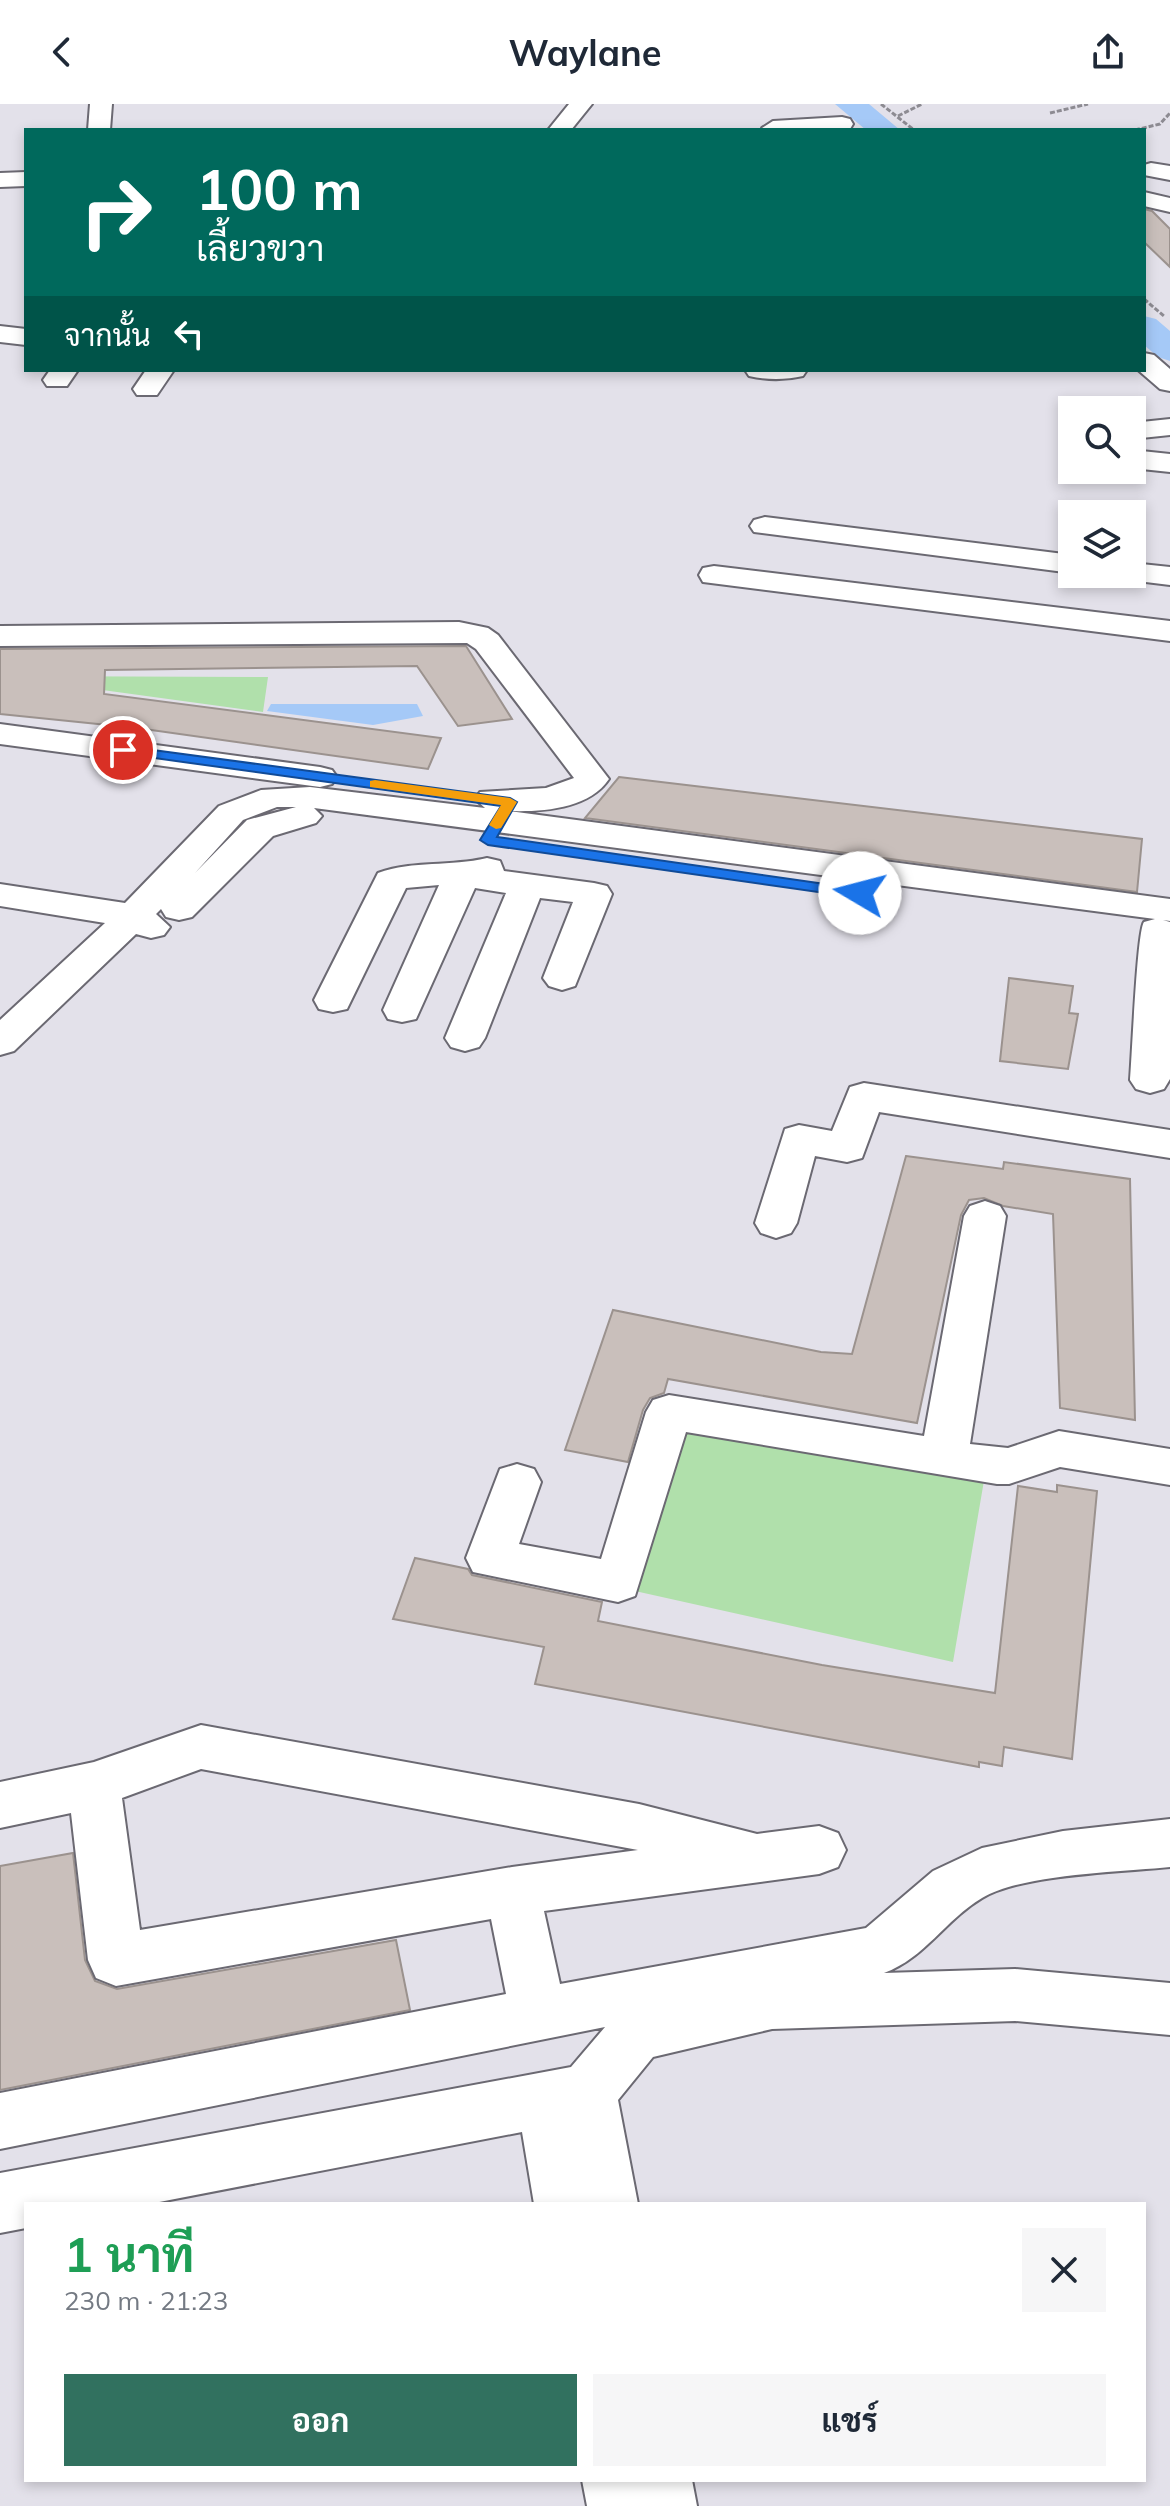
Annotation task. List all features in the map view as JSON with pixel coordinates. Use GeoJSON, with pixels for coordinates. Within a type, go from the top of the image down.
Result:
{"type":"FeatureCollection","features":[{"type":"Feature","properties":{"kind":"street"},"geometry":{"type":"LineString","coordinates":[[99,128],[101,104]]}},
{"type":"Feature","properties":{"kind":"street"},"geometry":{"type":"LineString","coordinates":[[561,128],[581,104]]}},
{"type":"Feature","properties":{"kind":"street"},"geometry":{"type":"LineString","coordinates":[[816,104],[846,127]]}},
{"type":"Feature","properties":{"kind":"street"},"geometry":{"type":"LineString","coordinates":[[773,128],[846,127]]}},
{"type":"Feature","properties":{"kind":"street"},"geometry":{"type":"LineString","coordinates":[[1155,174],[1170,186]]}},
{"type":"Feature","properties":{"kind":"street"},"geometry":{"type":"LineString","coordinates":[[0,180],[24,179]]}},
{"type":"Feature","properties":{"kind":"street"},"geometry":{"type":"LineString","coordinates":[[1146,199],[1170,205]]}},
{"type":"Feature","properties":{"kind":"street"},"geometry":{"type":"LineString","coordinates":[[0,334],[24,337]]}},
{"type":"Feature","properties":{"kind":"street"},"geometry":{"type":"LineString","coordinates":[[1146,364],[1170,383]]}},
{"type":"Feature","properties":{"kind":"street"},"geometry":{"type":"LineString","coordinates":[[1146,430],[1170,427]]}},
{"type":"Feature","properties":{"kind":"street"},"geometry":{"type":"LineString","coordinates":[[1146,460],[1170,463]]}},
{"type":"Feature","properties":{"kind":"street"},"geometry":{"type":"LineString","coordinates":[[756,535],[892,561],[905,561],[912,544],[1058,562]]}},
{"type":"Feature","properties":{"kind":"street"},"geometry":{"type":"LineString","coordinates":[[1146,573],[1170,576]]}},
{"type":"Feature","properties":{"kind":"street"},"geometry":{"type":"LineString","coordinates":[[714,575],[1170,631]]}},
{"type":"Feature","properties":{"kind":"street"},"geometry":{"type":"LineString","coordinates":[[0,636],[459,632],[477,635],[487,642],[592,779],[580,792],[503,827],[308,806],[245,821],[145,924],[4,1052]]}},
{"type":"Feature","properties":{"kind":"street"},"geometry":{"type":"LineString","coordinates":[[0,734],[503,827],[1166,924],[1158,978],[1150,1080]]}},
{"type":"Feature","properties":{"kind":"street"},"geometry":{"type":"LineString","coordinates":[[462,875],[491,868],[503,827]]}},
{"type":"Feature","properties":{"kind":"street"},"geometry":{"type":"LineString","coordinates":[[333,1000],[391,881],[418,872],[462,875],[594,894],[562,978]]}},
{"type":"Feature","properties":{"kind":"street"},"geometry":{"type":"LineString","coordinates":[[402,1010],[462,875]]}},
{"type":"Feature","properties":{"kind":"street"},"geometry":{"type":"LineString","coordinates":[[465,1038],[527,885]]}},
{"type":"Feature","properties":{"kind":"street"},"geometry":{"type":"LineString","coordinates":[[0,895],[145,924]]}},
{"type":"Feature","properties":{"kind":"street"},"geometry":{"type":"LineString","coordinates":[[776,1223],[799,1139],[847,1148],[864,1096],[1170,1144]]}},
{"type":"Feature","properties":{"kind":"street"},"geometry":{"type":"LineString","coordinates":[[944,1457],[985,1216]]}},
{"type":"Feature","properties":{"kind":"street"},"geometry":{"type":"LineString","coordinates":[[517,1482],[490,1558],[618,1582],[669,1412],[1009,1466],[1059,1449],[1170,1467]]}},
{"type":"Feature","properties":{"kind":"street"},"geometry":{"type":"LineString","coordinates":[[0,1805],[94,1785],[201,1747],[639,1827],[761,1858]]}},
{"type":"Feature","properties":{"kind":"street"},"geometry":{"type":"LineString","coordinates":[[94,1785],[116,1960],[512,1891],[819,1850]]}},
{"type":"Feature","properties":{"kind":"street"},"geometry":{"type":"LineString","coordinates":[[0,2121],[736,1975],[873,1952],[894,1943],[964,1880],[994,1868],[1170,1843]]}},
{"type":"Feature","properties":{"kind":"street"},"geometry":{"type":"LineString","coordinates":[[512,1891],[539,2016]]}},
{"type":"Feature","properties":{"kind":"street"},"geometry":{"type":"LineString","coordinates":[[0,2203],[566,2096],[636,2034],[772,2003],[1015,1995],[1170,2009]]}},
{"type":"Feature","properties":{"kind":"street"},"geometry":{"type":"LineString","coordinates":[[564,2202],[566,2096]]}},
{"type":"Feature","properties":{"kind":"street"},"geometry":{"type":"LineString","coordinates":[[566,2096],[607,2202]]}},
{"type":"Feature","properties":{"kind":"street"},"geometry":{"type":"LineString","coordinates":[[615,2482],[620,2506]]}},
{"type":"Feature","properties":{"kind":"street"},"geometry":{"type":"LineString","coordinates":[[659,2482],[664,2506]]}},
{"type":"Feature","properties":{"kind":"path"},"geometry":{"type":"LineString","coordinates":[[881,104],[912,128]]}},
{"type":"Feature","properties":{"kind":"path"},"geometry":{"type":"LineString","coordinates":[[898,116],[922,104]]}},
{"type":"Feature","properties":{"kind":"path"},"geometry":{"type":"LineString","coordinates":[[1050,113],[1088,104]]}},
{"type":"Feature","properties":{"kind":"path"},"geometry":{"type":"LineString","coordinates":[[1143,128],[1160,124],[1170,113]]}},
{"type":"Feature","properties":{"kind":"path"},"geometry":{"type":"LineString","coordinates":[[1146,301],[1164,316]]}},
{"type":"Feature","properties":{"kind":"green space"},"geometry":{"type":"Polygon","coordinates":[[[0,676],[268,677],[263,712],[0,676]]]}},
{"type":"Feature","properties":{"kind":"green space"},"geometry":{"type":"Polygon","coordinates":[[[679,1405],[987,1463],[953,1662],[626,1589],[679,1405]]]}},
{"type":"Feature","properties":{"kind":"water"},"geometry":{"type":"Polygon","coordinates":[[[271,704],[417,704],[423,716],[373,725],[267,711],[271,704]]]}},
{"type":"Feature","properties":{"kind":"building"},"geometry":{"type":"Polygon","coordinates":[[[1146,210],[1152,211],[1170,229],[1170,267],[1146,244],[1146,210]]]}},
{"type":"Feature","properties":{"kind":"building"},"geometry":{"type":"Polygon","coordinates":[[[466,646],[512,719],[458,726],[417,666],[105,670],[104,694],[441,738],[428,769],[137,728],[0,714],[0,649],[466,646]]]}},
{"type":"Feature","properties":{"kind":"building"},"geometry":{"type":"Polygon","coordinates":[[[619,777],[1142,839],[1137,892],[585,818],[619,777]]]}},
{"type":"Feature","properties":{"kind":"building"},"geometry":{"type":"Polygon","coordinates":[[[1009,978],[1073,986],[1069,1013],[1078,1014],[1068,1069],[1000,1061],[1009,978]]]}},
{"type":"Feature","properties":{"kind":"building"},"geometry":{"type":"Polygon","coordinates":[[[906,1156],[1003,1169],[1004,1162],[1130,1179],[1135,1420],[1060,1408],[1053,1214],[1003,1206],[984,1198],[969,1200],[961,1215],[917,1423],[668,1379],[664,1393],[650,1398],[643,1410],[628,1462],[565,1450],[613,1310],[821,1352],[852,1354],[906,1156]]]}},
{"type":"Feature","properties":{"kind":"building"},"geometry":{"type":"Polygon","coordinates":[[[1057,1485],[1097,1491],[1072,1759],[1004,1747],[1002,1766],[979,1762],[979,1767],[535,1684],[544,1647],[393,1619],[415,1558],[468,1569],[472,1575],[602,1602],[598,1621],[822,1665],[995,1693],[1018,1486],[1057,1492],[1057,1485]]]}},
{"type":"Feature","properties":{"kind":"building"},"geometry":{"type":"Polygon","coordinates":[[[73,1853],[85,1960],[95,1981],[117,1989],[396,1940],[410,2010],[0,2090],[0,1866],[73,1853]]]}},
{"type":"Feature","properties":{"kind":"waterway"},"geometry":{"type":"LineString","coordinates":[[850,104],[882,128]]}},
{"type":"Feature","properties":{"kind":"waterway"},"geometry":{"type":"LineString","coordinates":[[1146,328],[1170,350]]}},
{"type":"Feature","properties":{"kind":"slow traffic"},"geometry":{"type":"LineString","coordinates":[[375,784],[510,802],[496,825]]}},
{"type":"Feature","properties":{"kind":"route"},"geometry":{"type":"LineString","coordinates":[[123,750],[510,802],[488,840],[860,893]]}}]}
